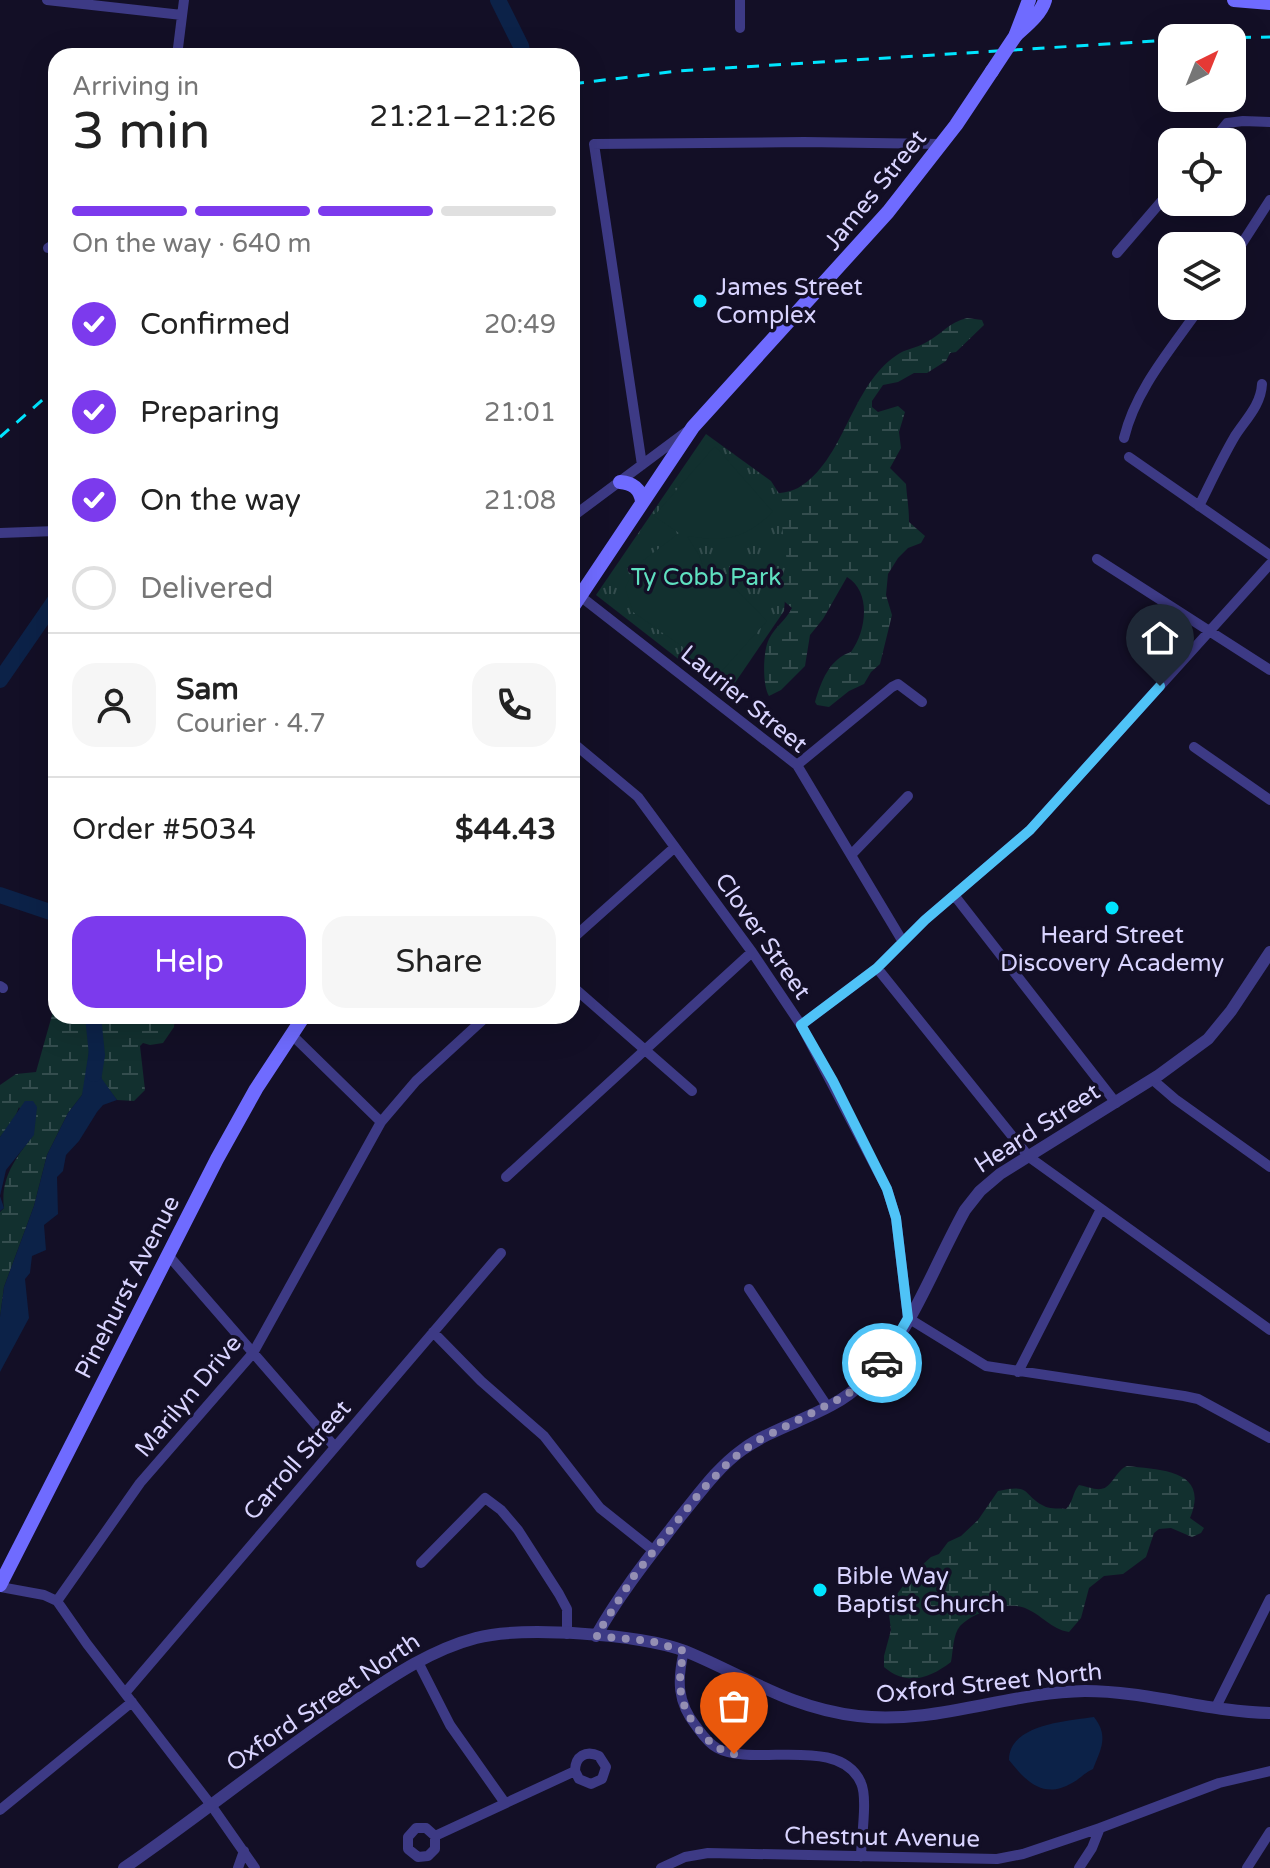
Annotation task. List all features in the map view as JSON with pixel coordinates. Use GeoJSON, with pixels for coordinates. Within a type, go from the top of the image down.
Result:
{"type":"FeatureCollection","features":[{"type":"Feature","properties":{"kind":"main road","name":"James Street"},"geometry":{"type":"LineString","coordinates":[[693,427],[888,212],[941,144],[1016,35],[1029,0]]}},
{"type":"Feature","properties":{"kind":"main road","name":"James Street"},"geometry":{"type":"LineString","coordinates":[[1016,35],[1034,19],[1045,0]]}},
{"type":"Feature","properties":{"kind":"main road"},"geometry":{"type":"LineString","coordinates":[[1234,0],[1270,3]]}},
{"type":"Feature","properties":{"kind":"main road"},"geometry":{"type":"LineString","coordinates":[[580,596],[693,427]]}},
{"type":"Feature","properties":{"kind":"main road"},"geometry":{"type":"LineString","coordinates":[[620,482],[633,485],[642,501]]}},
{"type":"Feature","properties":{"kind":"main road","name":"Pinehurst Avenue"},"geometry":{"type":"LineString","coordinates":[[0,1586],[234,1127],[299,1024]]}},
{"type":"Feature","properties":{"kind":"street"},"geometry":{"type":"LineString","coordinates":[[47,0],[182,15]]}},
{"type":"Feature","properties":{"kind":"street"},"geometry":{"type":"LineString","coordinates":[[178,48],[184,0]]}},
{"type":"Feature","properties":{"kind":"street"},"geometry":{"type":"LineString","coordinates":[[740,0],[740,28]]}},
{"type":"Feature","properties":{"kind":"street"},"geometry":{"type":"LineString","coordinates":[[1223,128],[1227,123],[1270,122]]}},
{"type":"Feature","properties":{"kind":"street"},"geometry":{"type":"LineString","coordinates":[[642,465],[594,144],[941,144]]}},
{"type":"Feature","properties":{"kind":"street"},"geometry":{"type":"LineString","coordinates":[[1246,237],[1270,200]]}},
{"type":"Feature","properties":{"kind":"street"},"geometry":{"type":"LineString","coordinates":[[1117,253],[1158,205]]}},
{"type":"Feature","properties":{"kind":"street"},"geometry":{"type":"LineString","coordinates":[[1124,438],[1131,416],[1151,378],[1191,320]]}},
{"type":"Feature","properties":{"kind":"street"},"geometry":{"type":"LineString","coordinates":[[1199,506],[1236,435],[1256,406],[1262,384]]}},
{"type":"Feature","properties":{"kind":"street","name":"James Street"},"geometry":{"type":"LineString","coordinates":[[580,511],[693,427]]}},
{"type":"Feature","properties":{"kind":"street"},"geometry":{"type":"LineString","coordinates":[[1129,457],[1270,555]]}},
{"type":"Feature","properties":{"kind":"street"},"geometry":{"type":"LineString","coordinates":[[0,533],[48,531]]}},
{"type":"Feature","properties":{"kind":"street"},"geometry":{"type":"LineString","coordinates":[[1097,559],[1270,670]]}},
{"type":"Feature","properties":{"kind":"street"},"geometry":{"type":"LineString","coordinates":[[801,1025],[877,968],[954,895],[1030,830],[1270,564]]}},
{"type":"Feature","properties":{"kind":"street","name":"Laurier Street"},"geometry":{"type":"LineString","coordinates":[[580,605],[797,765],[903,942]]}},
{"type":"Feature","properties":{"kind":"street"},"geometry":{"type":"LineString","coordinates":[[797,765],[892,687],[898,684],[907,688],[922,702]]}},
{"type":"Feature","properties":{"kind":"street"},"geometry":{"type":"LineString","coordinates":[[1194,747],[1270,800]]}},
{"type":"Feature","properties":{"kind":"street","name":"Clover Street"},"geometry":{"type":"LineString","coordinates":[[580,749],[638,797],[752,952],[801,1025],[887,1189],[896,1218],[908,1318]]}},
{"type":"Feature","properties":{"kind":"street"},"geometry":{"type":"LineString","coordinates":[[851,855],[908,796]]}},
{"type":"Feature","properties":{"kind":"street"},"geometry":{"type":"LineString","coordinates":[[580,932],[675,847]]}},
{"type":"Feature","properties":{"kind":"street"},"geometry":{"type":"LineString","coordinates":[[954,895],[1116,1103]]}},
{"type":"Feature","properties":{"kind":"street"},"geometry":{"type":"LineString","coordinates":[[506,1177],[752,952]]}},
{"type":"Feature","properties":{"kind":"street","name":"Heard Street"},"geometry":{"type":"LineString","coordinates":[[596,1636],[616,1602],[710,1481],[743,1450],[827,1406],[866,1379],[883,1361],[971,1201],[1000,1174],[1153,1080],[1208,1039],[1231,1011],[1270,952]]}},
{"type":"Feature","properties":{"kind":"street"},"geometry":{"type":"LineString","coordinates":[[877,968],[1029,1157],[1100,1211],[1270,1330]]}},
{"type":"Feature","properties":{"kind":"street"},"geometry":{"type":"LineString","coordinates":[[580,993],[692,1091]]}},
{"type":"Feature","properties":{"kind":"street","name":"Marilyn Drive"},"geometry":{"type":"LineString","coordinates":[[57,1601],[140,1483],[253,1353],[381,1122],[416,1081],[478,1024]]}},
{"type":"Feature","properties":{"kind":"street"},"geometry":{"type":"LineString","coordinates":[[292,1035],[381,1122]]}},
{"type":"Feature","properties":{"kind":"street"},"geometry":{"type":"LineString","coordinates":[[1153,1080],[1270,1167]]}},
{"type":"Feature","properties":{"kind":"street"},"geometry":{"type":"LineString","coordinates":[[1018,1372],[1100,1211]]}},
{"type":"Feature","properties":{"kind":"street","name":"Carroll Street"},"geometry":{"type":"LineString","coordinates":[[0,1810],[128,1698],[335,1447],[501,1253]]}},
{"type":"Feature","properties":{"kind":"street"},"geometry":{"type":"LineString","coordinates":[[168,1255],[335,1447]]}},
{"type":"Feature","properties":{"kind":"street"},"geometry":{"type":"LineString","coordinates":[[749,1289],[827,1406]]}},
{"type":"Feature","properties":{"kind":"street"},"geometry":{"type":"LineString","coordinates":[[908,1318],[986,1366],[1198,1399],[1270,1438]]}},
{"type":"Feature","properties":{"kind":"street"},"geometry":{"type":"LineString","coordinates":[[433,1332],[481,1381],[544,1436],[600,1508],[654,1551]]}},
{"type":"Feature","properties":{"kind":"street"},"geometry":{"type":"LineString","coordinates":[[421,1563],[485,1498],[513,1523],[559,1594],[567,1609],[567,1634]]}},
{"type":"Feature","properties":{"kind":"street"},"geometry":{"type":"LineString","coordinates":[[0,1586],[44,1595],[57,1601],[255,1868]]}},
{"type":"Feature","properties":{"kind":"street"},"geometry":{"type":"LineString","coordinates":[[1216,1707],[1270,1599]]}},
{"type":"Feature","properties":{"kind":"street","name":"Oxford Street North"},"geometry":{"type":"LineString","coordinates":[[124,1868],[331,1717],[418,1662],[456,1644],[489,1635],[518,1632],[651,1641],[684,1651],[801,1704],[858,1716],[914,1717],[1085,1691],[1158,1697],[1270,1713]]}},
{"type":"Feature","properties":{"kind":"street"},"geometry":{"type":"LineString","coordinates":[[684,1651],[679,1672],[682,1701],[687,1715],[714,1747],[734,1754],[822,1757],[838,1762],[857,1776],[863,1790],[861,1857]]}},
{"type":"Feature","properties":{"kind":"street"},"geometry":{"type":"LineString","coordinates":[[418,1662],[450,1725],[505,1803]]}},
{"type":"Feature","properties":{"kind":"street"},"geometry":{"type":"LineString","coordinates":[[435,1836],[575,1771]]}},
{"type":"Feature","properties":{"kind":"street","name":"Chestnut Avenue"},"geometry":{"type":"LineString","coordinates":[[661,1868],[685,1857],[708,1853],[861,1857],[929,1863],[997,1859],[1023,1854],[1100,1828],[1219,1783],[1270,1771]]}},
{"type":"Feature","properties":{"kind":"street"},"geometry":{"type":"LineString","coordinates":[[1079,1868],[1100,1828]]}},
{"type":"Feature","properties":{"kind":"street"},"geometry":{"type":"LineString","coordinates":[[1247,1868],[1270,1832]]}},
{"type":"Feature","properties":{"kind":"street"},"geometry":{"type":"LineString","coordinates":[[238,1868],[244,1851]]}},
{"type":"Feature","properties":{"kind":"street"},"geometry":{"type":"LineString","coordinates":[[784,1868],[793,1855]]}},
{"type":"Feature","properties":{"kind":"green space"},"geometry":{"type":"Polygon","coordinates":[[[967,318],[982,320],[984,325],[956,352],[950,353],[946,361],[927,373],[914,373],[898,382],[883,385],[872,401],[872,407],[878,412],[898,406],[905,412],[899,432],[901,448],[890,468],[906,484],[909,522],[925,536],[921,543],[908,548],[898,558],[888,574],[886,595],[892,615],[880,664],[864,684],[829,707],[815,702],[827,672],[843,655],[851,652],[863,623],[860,592],[847,577],[810,635],[805,666],[781,690],[769,696],[764,676],[767,644],[792,608],[778,596],[780,585],[786,578],[787,562],[781,518],[769,496],[795,490],[814,476],[838,442],[868,385],[881,369],[900,353],[925,343],[955,322],[967,318]]]}},
{"type":"Feature","properties":{"kind":"green space","name":"Ty Cobb Park"},"geometry":{"type":"Polygon","coordinates":[[[706,434],[771,481],[792,514],[784,611],[726,696],[596,595],[706,434]]]}},
{"type":"Feature","properties":{"kind":"green space"},"geometry":{"type":"Polygon","coordinates":[[[715,446],[773,512],[753,528],[734,536],[713,539],[687,536],[699,555],[709,584],[724,577],[767,621],[720,673],[633,612],[625,588],[636,566],[679,533],[654,516],[715,446]]]}},
{"type":"Feature","properties":{"kind":"green space"},"geometry":{"type":"Polygon","coordinates":[[[50,1024],[174,1024],[163,1043],[143,1043],[140,1046],[145,1090],[134,1101],[117,1100],[101,1079],[97,1055],[82,1095],[68,1113],[47,1155],[34,1206],[4,1287],[0,1317],[0,1212],[4,1208],[4,1187],[15,1160],[33,1135],[19,1107],[14,1120],[0,1137],[0,1085],[16,1074],[36,1072],[50,1024]]]}},
{"type":"Feature","properties":{"kind":"green space"},"geometry":{"type":"Polygon","coordinates":[[[1127,1466],[1168,1472],[1188,1482],[1194,1490],[1190,1518],[1204,1528],[1201,1533],[1192,1537],[1171,1528],[1159,1529],[1154,1533],[1146,1557],[1123,1574],[1104,1576],[1089,1588],[1081,1618],[1069,1632],[1025,1608],[1000,1607],[974,1616],[960,1626],[951,1662],[935,1672],[910,1678],[901,1677],[884,1667],[891,1630],[888,1607],[910,1576],[978,1520],[998,1491],[1022,1489],[1046,1507],[1066,1509],[1079,1485],[1105,1488],[1127,1466]]]}},
{"type":"Feature","properties":{"kind":"water"},"geometry":{"type":"Polygon","coordinates":[[[89,1050],[97,1055],[102,1079],[117,1100],[103,1105],[66,1155],[63,1171],[57,1177],[58,1214],[44,1225],[46,1250],[32,1256],[30,1273],[25,1279],[29,1318],[0,1372],[0,1317],[4,1287],[34,1206],[47,1155],[68,1113],[82,1095],[89,1050]]]}},
{"type":"Feature","properties":{"kind":"water"},"geometry":{"type":"Polygon","coordinates":[[[25,1101],[33,1101],[37,1107],[34,1135],[6,1170],[0,1196],[0,1137],[25,1101]]]}},
{"type":"Feature","properties":{"kind":"water"},"geometry":{"type":"Polygon","coordinates":[[[1094,1717],[1101,1730],[1101,1749],[1093,1769],[1072,1783],[1062,1788],[1044,1789],[1029,1781],[1009,1760],[1012,1748],[1029,1732],[1042,1726],[1094,1717]]]}},
{"type":"Feature","properties":{"kind":"waterway"},"geometry":{"type":"LineString","coordinates":[[498,0],[521,48]]}},
{"type":"Feature","properties":{"kind":"waterway"},"geometry":{"type":"LineString","coordinates":[[0,680],[48,611]]}},
{"type":"Feature","properties":{"kind":"waterway"},"geometry":{"type":"LineString","coordinates":[[0,895],[48,911]]}},
{"type":"Feature","properties":{"kind":"waterway"},"geometry":{"type":"LineString","coordinates":[[94,1024],[97,1055],[94,1074]]}},
{"type":"Feature","properties":{"kind":"railway"},"geometry":{"type":"LineString","coordinates":[[1246,37],[1270,37]]}},
{"type":"Feature","properties":{"kind":"railway"},"geometry":{"type":"LineString","coordinates":[[580,83],[678,71],[1158,41]]}},
{"type":"Feature","properties":{"kind":"railway"},"geometry":{"type":"LineString","coordinates":[[0,437],[48,395]]}},
{"type":"Feature","properties":{"kind":"way so far"},"geometry":{"type":"LineString","coordinates":[[734,1754],[714,1747],[684,1709],[679,1682],[684,1651],[651,1641],[596,1636],[634,1576],[717,1473],[755,1442],[845,1396],[882,1363]]}},
{"type":"Feature","properties":{"kind":"place","name":"James Street Complex"},"geometry":{"type":"Point","coordinates":[700,301]}},
{"type":"Feature","properties":{"kind":"place","name":"Heard Street Discovery Academy"},"geometry":{"type":"Point","coordinates":[1112,908]}},
{"type":"Feature","properties":{"kind":"place","name":"Bible Way Baptist Church"},"geometry":{"type":"Point","coordinates":[820,1590]}},
{"type":"Feature","properties":{"kind":"route"},"geometry":{"type":"LineString","coordinates":[[882,1363],[908,1318],[896,1218],[887,1189],[801,1025],[877,968],[925,920],[1030,830],[1160,686]]}}]}
